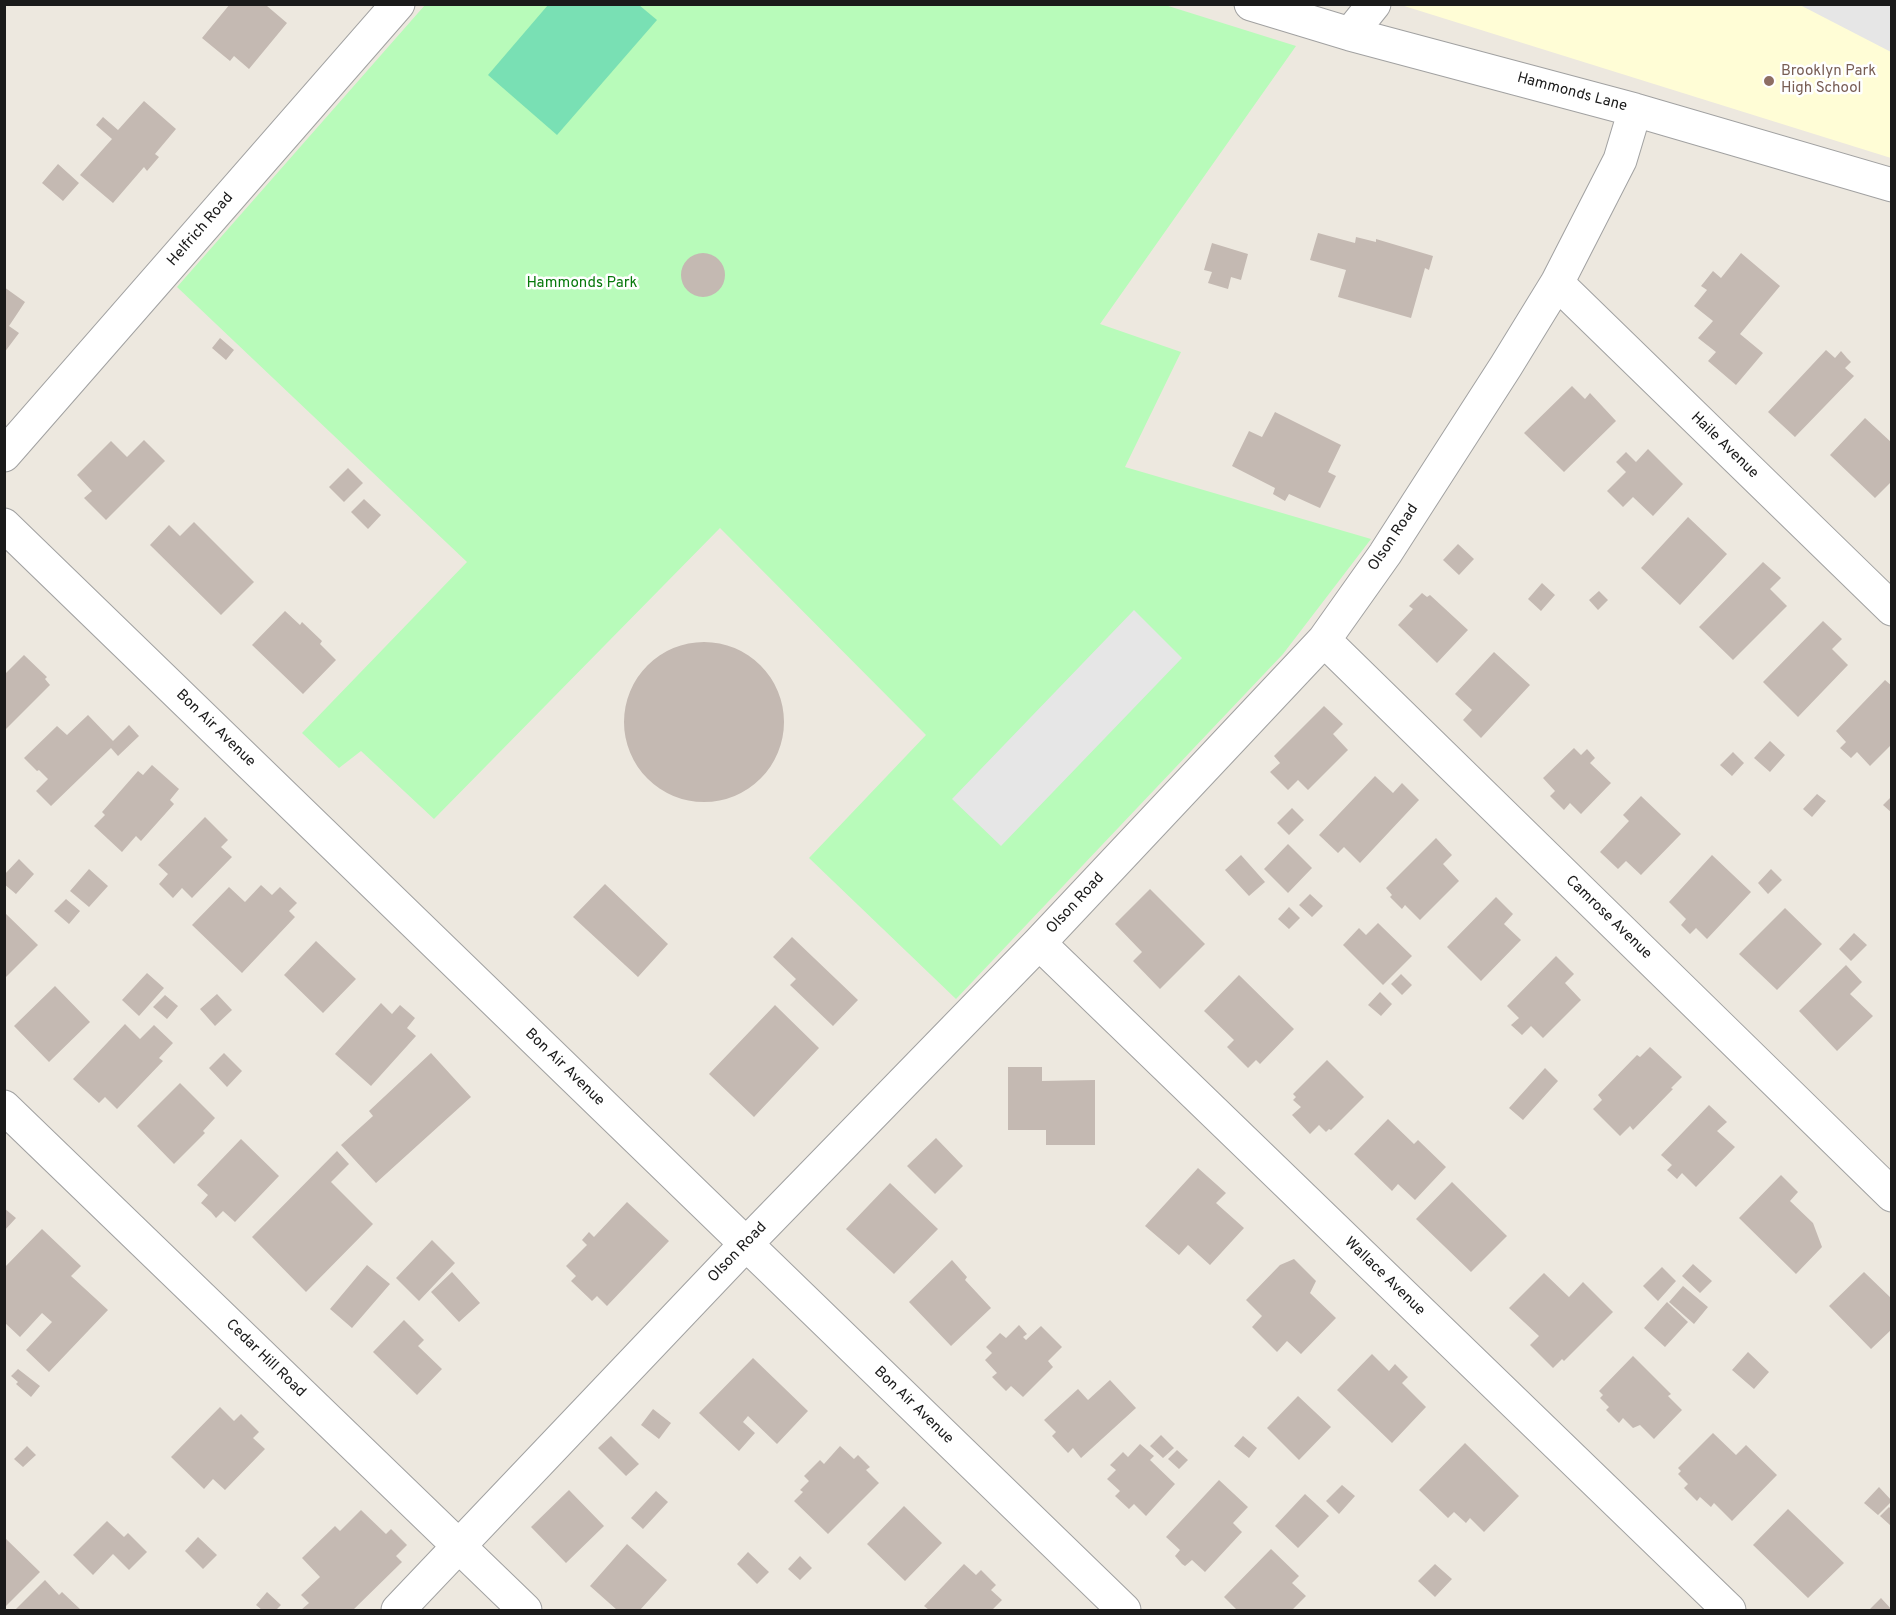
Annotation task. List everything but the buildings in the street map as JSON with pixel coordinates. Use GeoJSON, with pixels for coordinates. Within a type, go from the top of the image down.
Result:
{"type":"FeatureCollection","features":[{"type":"Feature","properties":{"kind":"street","name":"Helfrich Road"},"geometry":{"type":"LineString","coordinates":[[4,455],[398,4]]}},
{"type":"Feature","properties":{"kind":"street","name":"Hammonds Lane"},"geometry":{"type":"LineString","coordinates":[[1251,4],[1350,34],[1635,110],[1892,185]]}},
{"type":"Feature","properties":{"kind":"street"},"geometry":{"type":"LineString","coordinates":[[1350,34],[1374,4]]}},
{"type":"Feature","properties":{"kind":"street","name":"Olson Road"},"geometry":{"type":"LineString","coordinates":[[398,1611],[746,1244],[1039,944],[1324,640],[1385,554],[1557,283],[1620,160],[1635,110]]}},
{"type":"Feature","properties":{"kind":"street","name":"Haile Avenue"},"geometry":{"type":"LineString","coordinates":[[1557,283],[1892,609]]}},
{"type":"Feature","properties":{"kind":"street","name":"Bon Air Avenue"},"geometry":{"type":"LineString","coordinates":[[4,525],[1124,1611]]}},
{"type":"Feature","properties":{"kind":"street","name":"Camrose Avenue"},"geometry":{"type":"LineString","coordinates":[[1324,640],[1892,1196]]}},
{"type":"Feature","properties":{"kind":"street","name":"Wallace Avenue"},"geometry":{"type":"LineString","coordinates":[[1039,944],[1729,1611]]}},
{"type":"Feature","properties":{"kind":"street","name":"Cedar Hill Road"},"geometry":{"type":"LineString","coordinates":[[4,1107],[525,1611]]}},
{"type":"Feature","properties":{"kind":"shaded area","name":"Brooklyn Park High School"},"geometry":{"type":"Polygon","coordinates":[[[1401,5],[1891,5],[1891,158],[1401,5]]]}},
{"type":"Feature","properties":{"kind":"shaded area"},"geometry":{"type":"Polygon","coordinates":[[[1800,5],[1891,5],[1891,52],[1800,5]]]}},
{"type":"Feature","properties":{"kind":"shaded area"},"geometry":{"type":"Polygon","coordinates":[[[1134,610],[1182,658],[1001,846],[952,799],[1134,610]]]}},
{"type":"Feature","properties":{"kind":"green space","name":"Hammonds Park"},"geometry":{"type":"Polygon","coordinates":[[[425,5],[1165,5],[1296,46],[1100,324],[1181,352],[1125,467],[1371,539],[1283,654],[956,999],[809,858],[926,735],[720,528],[434,819],[361,751],[339,768],[302,733],[467,562],[177,287],[425,5]]]}},
{"type":"Feature","properties":{"kind":"green space"},"geometry":{"type":"Polygon","coordinates":[[[548,5],[639,5],[657,20],[557,135],[488,75],[548,5]]]}},
{"type":"Feature","properties":{"kind":"place","name":"Brooklyn Park High School"},"geometry":{"type":"Point","coordinates":[1769,81]}}]}
